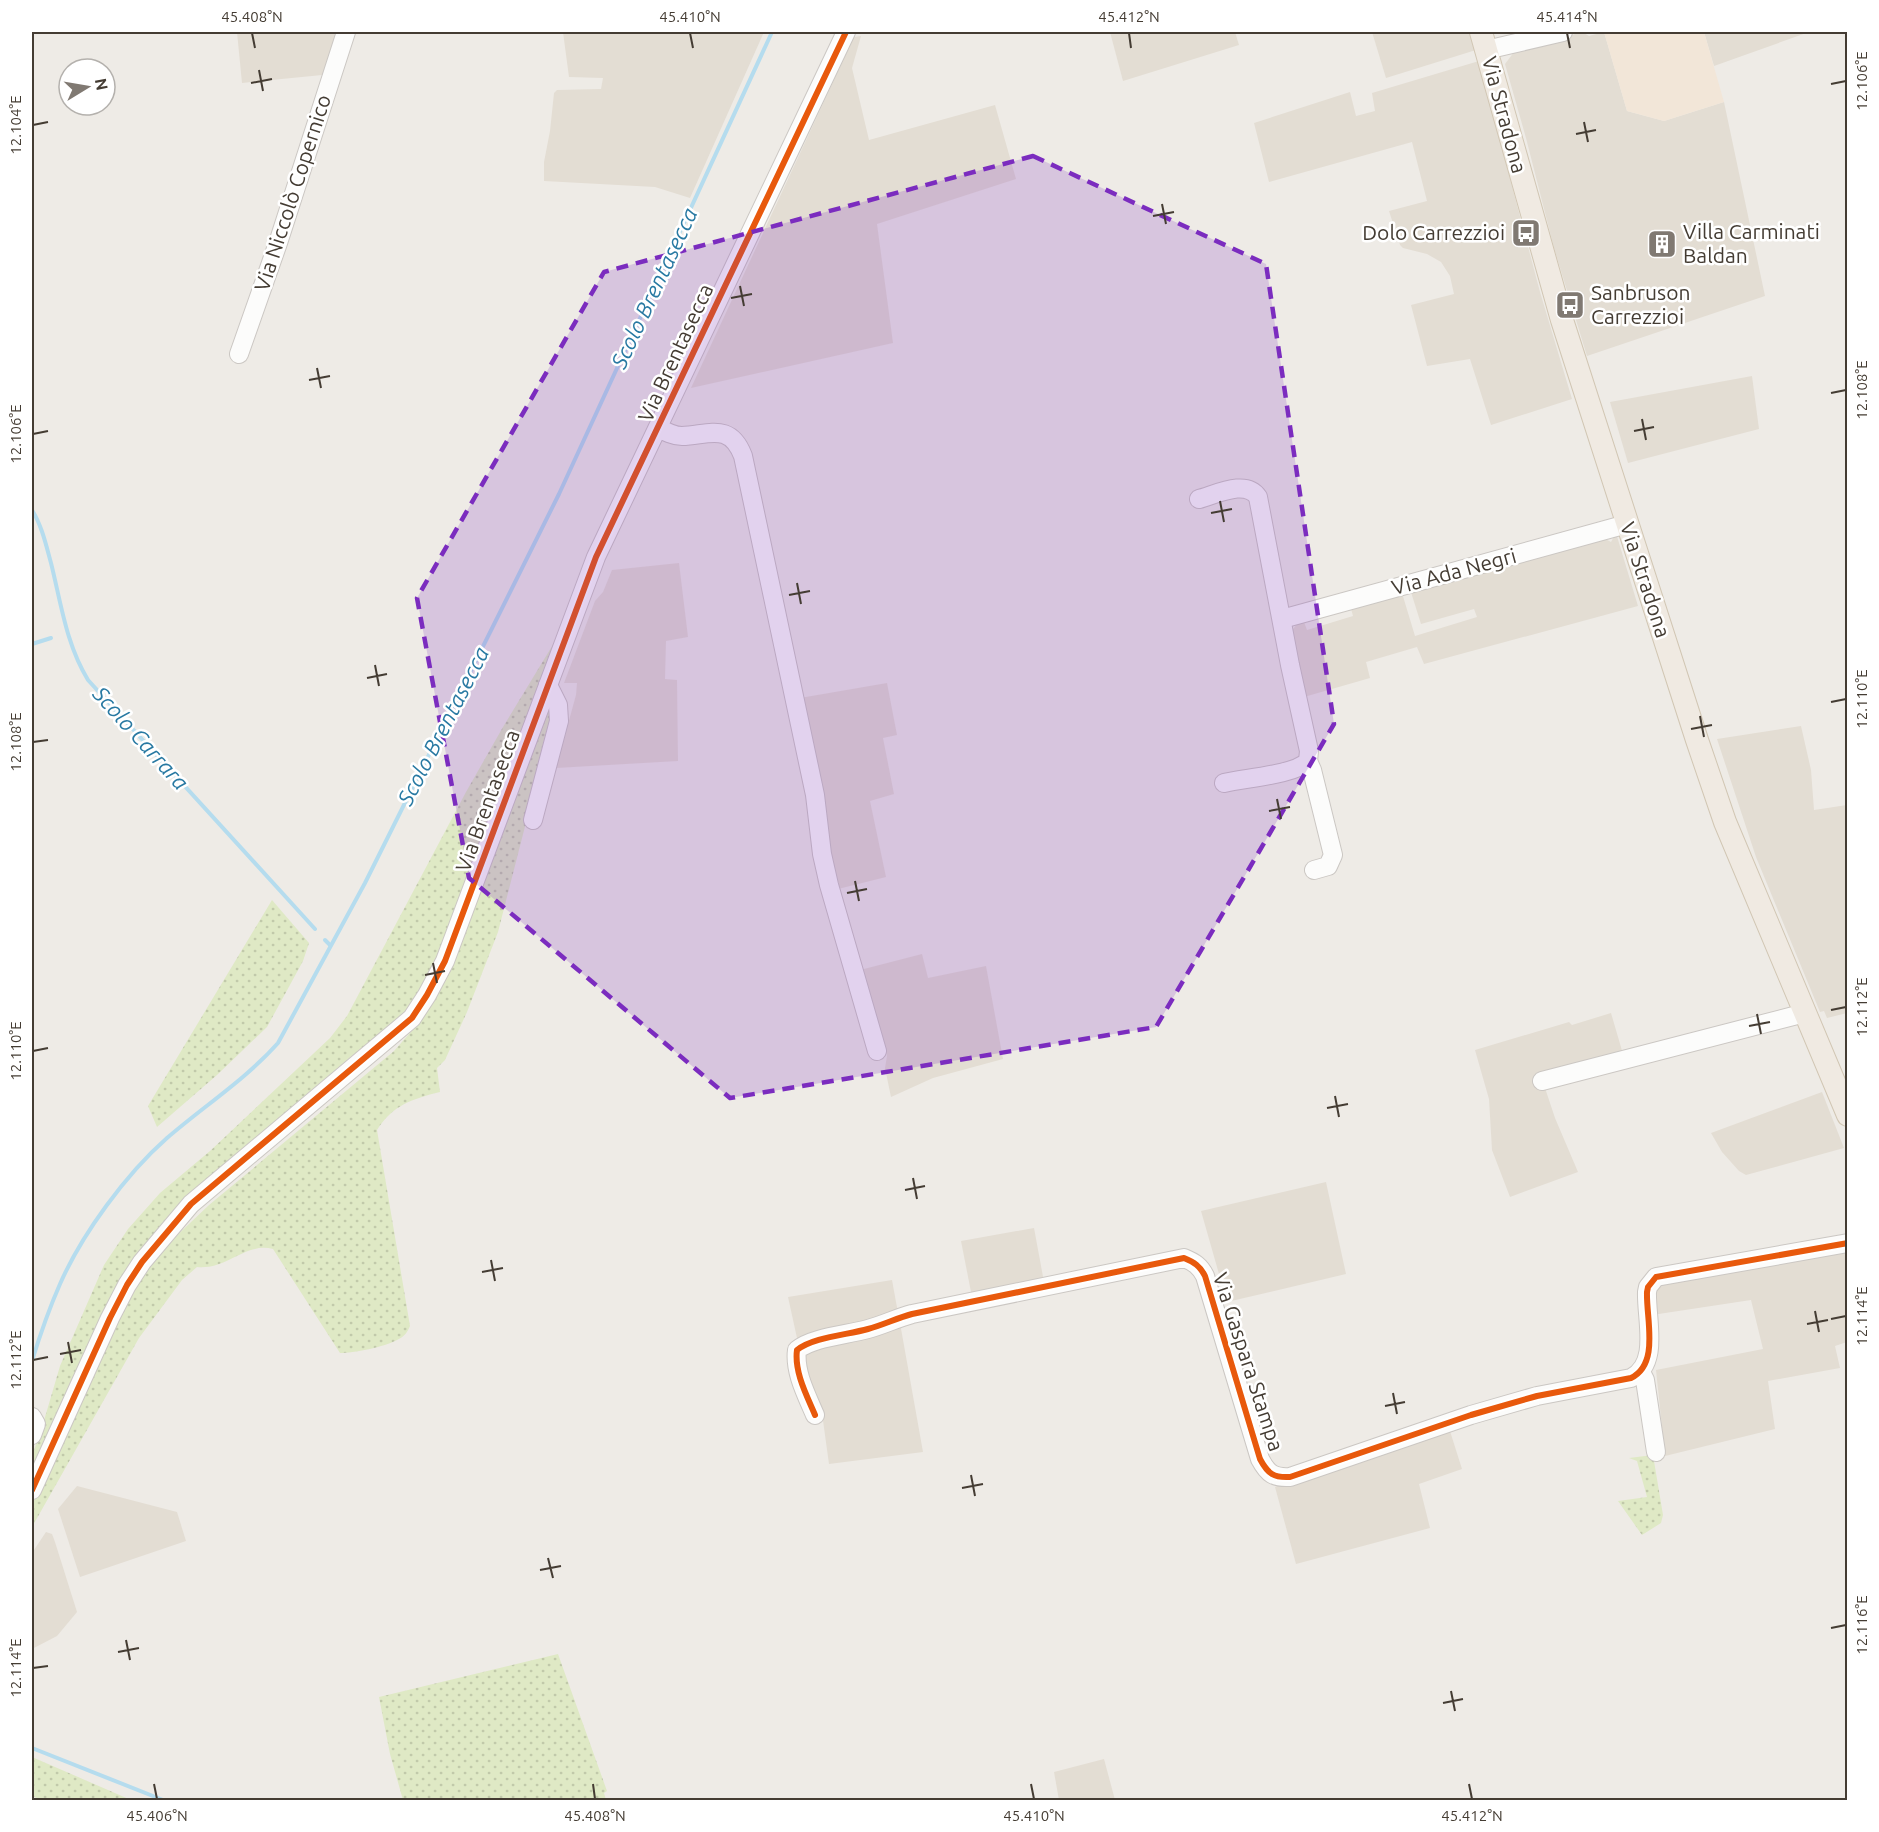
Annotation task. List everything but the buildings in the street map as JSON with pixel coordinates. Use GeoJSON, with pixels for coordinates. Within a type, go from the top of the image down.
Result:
{"type":"FeatureCollection","features":[{"type":"Feature","properties":{"kind":"main road","name":"Via Stradona"},"geometry":{"type":"LineString","coordinates":[[1483,41],[1553,291],[1713,789],[1848,1115]]}},
{"type":"Feature","properties":{"kind":"street","name":"Via Niccolò Copernico"},"geometry":{"type":"LineString","coordinates":[[239,354],[278,243],[346,32]]}},
{"type":"Feature","properties":{"kind":"street","name":"Via Brentasecca"},"geometry":{"type":"LineString","coordinates":[[32,1490],[110,1317],[142,1262],[191,1204],[412,1018],[432,987],[469,900],[596,557],[846,32]]}},
{"type":"Feature","properties":{"kind":"street"},"geometry":{"type":"LineString","coordinates":[[1483,41],[1563,32]]}},
{"type":"Feature","properties":{"kind":"street","name":"Via Brentasecca"},"geometry":{"type":"LineString","coordinates":[[659,428],[672,435],[681,436],[707,432],[721,433],[732,437],[739,445],[743,456],[815,795],[822,854],[877,1052]]}},
{"type":"Feature","properties":{"kind":"street"},"geometry":{"type":"LineString","coordinates":[[1199,499],[1245,488],[1253,490],[1258,497],[1309,751],[1308,761],[1333,855],[1328,866],[1314,870]]}},
{"type":"Feature","properties":{"kind":"street","name":"Via Ada Negri"},"geometry":{"type":"LineString","coordinates":[[1282,619],[1627,524]]}},
{"type":"Feature","properties":{"kind":"street"},"geometry":{"type":"LineString","coordinates":[[533,820],[559,721],[558,705],[548,685]]}},
{"type":"Feature","properties":{"kind":"street"},"geometry":{"type":"LineString","coordinates":[[1224,783],[1292,769],[1305,765],[1308,761]]}},
{"type":"Feature","properties":{"kind":"street"},"geometry":{"type":"LineString","coordinates":[[1542,1081],[1805,1013]]}},
{"type":"Feature","properties":{"kind":"street"},"geometry":{"type":"LineString","coordinates":[[1656,1452],[1645,1380],[1641,1372],[1648,1359],[1647,1293],[1648,1287],[1656,1277],[1848,1243]]}},
{"type":"Feature","properties":{"kind":"street","name":"Via Gaspara Stampa"},"geometry":{"type":"LineString","coordinates":[[815,1415],[796,1359],[797,1350],[813,1341],[871,1329],[912,1314],[1173,1258],[1184,1258],[1194,1262],[1205,1276],[1260,1460],[1272,1475],[1278,1478],[1290,1478],[1435,1426],[1482,1412],[1537,1396],[1631,1378],[1641,1372]]}},
{"type":"Feature","properties":{"kind":"street"},"geometry":{"type":"LineString","coordinates":[[32,1417],[36,1425],[32,1435]]}},
{"type":"Feature","properties":{"kind":"highlighted area"},"geometry":{"type":"Polygon","coordinates":[[[1033,156],[1266,264],[1334,724],[1156,1027],[730,1098],[469,878],[417,598],[604,272],[1033,156]]]}},
{"type":"Feature","properties":{"kind":"shaded area"},"geometry":{"type":"Polygon","coordinates":[[[237,32],[341,32],[329,66],[322,75],[242,83],[237,32]]]}},
{"type":"Feature","properties":{"kind":"shaded area"},"geometry":{"type":"Polygon","coordinates":[[[563,32],[764,32],[690,198],[655,187],[544,181],[544,162],[554,93],[557,90],[601,89],[603,78],[569,77],[563,32]]]}},
{"type":"Feature","properties":{"kind":"shaded area"},"geometry":{"type":"Polygon","coordinates":[[[1110,32],[1235,32],[1239,45],[1123,81],[1110,32]]]}},
{"type":"Feature","properties":{"kind":"shaded area"},"geometry":{"type":"Polygon","coordinates":[[[1372,32],[1471,32],[1476,50],[1386,78],[1372,32]]]}},
{"type":"Feature","properties":{"kind":"shaded area"},"geometry":{"type":"Polygon","coordinates":[[[1582,32],[1589,36],[1604,32],[1627,111],[1664,121],[1724,102],[1765,296],[1587,356],[1554,248],[1505,64],[1514,52],[1582,32]]]}},
{"type":"Feature","properties":{"kind":"shaded area"},"geometry":{"type":"Polygon","coordinates":[[[1604,32],[1704,32],[1724,102],[1664,121],[1627,111],[1604,32]]]}},
{"type":"Feature","properties":{"kind":"shaded area"},"geometry":{"type":"Polygon","coordinates":[[[1704,32],[1809,32],[1714,66],[1704,32]]]}},
{"type":"Feature","properties":{"kind":"shaded area"},"geometry":{"type":"Polygon","coordinates":[[[861,36],[852,68],[869,140],[995,105],[1016,179],[877,224],[893,343],[691,388],[854,37],[861,36]]]}},
{"type":"Feature","properties":{"kind":"shaded area"},"geometry":{"type":"Polygon","coordinates":[[[1479,61],[1540,292],[1572,399],[1491,425],[1470,359],[1427,366],[1411,305],[1454,294],[1450,276],[1441,262],[1427,254],[1403,248],[1400,245],[1389,211],[1427,201],[1412,142],[1269,182],[1254,123],[1350,92],[1356,116],[1375,111],[1372,93],[1479,61]]]}},
{"type":"Feature","properties":{"kind":"shaded area"},"geometry":{"type":"Polygon","coordinates":[[[1752,376],[1759,429],[1628,463],[1610,402],[1752,376]]]}},
{"type":"Feature","properties":{"kind":"shaded area"},"geometry":{"type":"Polygon","coordinates":[[[1616,533],[1638,606],[1424,664],[1417,647],[1366,662],[1370,678],[1304,697],[1290,633],[1297,624],[1304,622],[1307,630],[1353,616],[1350,605],[1402,593],[1415,636],[1477,617],[1474,609],[1421,624],[1410,589],[1600,536],[1611,542],[1616,533]]]}},
{"type":"Feature","properties":{"kind":"shaded area"},"geometry":{"type":"Polygon","coordinates":[[[679,563],[688,637],[666,641],[665,679],[677,680],[678,761],[556,768],[576,695],[577,683],[564,683],[595,601],[603,592],[612,570],[679,563]]]}},
{"type":"Feature","properties":{"kind":"shaded area"},"geometry":{"type":"Polygon","coordinates":[[[887,683],[897,735],[883,738],[894,794],[870,801],[886,877],[838,889],[831,865],[800,698],[887,683]]]}},
{"type":"Feature","properties":{"kind":"shaded area"},"geometry":{"type":"Polygon","coordinates":[[[1801,726],[1811,770],[1814,810],[1847,805],[1847,1013],[1827,1018],[1824,1011],[1820,1012],[1756,857],[1717,739],[1801,726]]]}},
{"type":"Feature","properties":{"kind":"shaded area"},"geometry":{"type":"Polygon","coordinates":[[[922,954],[928,978],[986,966],[1003,1059],[933,1078],[891,1097],[885,1068],[887,1056],[884,1042],[880,1040],[860,970],[922,954]]]}},
{"type":"Feature","properties":{"kind":"shaded area"},"geometry":{"type":"Polygon","coordinates":[[[1611,1013],[1623,1054],[1544,1085],[1578,1172],[1510,1197],[1492,1150],[1489,1099],[1475,1050],[1569,1022],[1572,1025],[1611,1013]]]}},
{"type":"Feature","properties":{"kind":"shaded area"},"geometry":{"type":"Polygon","coordinates":[[[1822,1092],[1844,1148],[1746,1175],[1739,1171],[1722,1152],[1711,1133],[1822,1092]]]}},
{"type":"Feature","properties":{"kind":"shaded area"},"geometry":{"type":"Polygon","coordinates":[[[1326,1182],[1346,1274],[1227,1302],[1201,1211],[1326,1182]]]}},
{"type":"Feature","properties":{"kind":"shaded area"},"geometry":{"type":"Polygon","coordinates":[[[1034,1228],[1044,1282],[972,1297],[961,1241],[1034,1228]]]}},
{"type":"Feature","properties":{"kind":"shaded area"},"geometry":{"type":"Polygon","coordinates":[[[1847,1250],[1847,1342],[1835,1346],[1840,1368],[1768,1381],[1775,1429],[1665,1456],[1656,1370],[1763,1349],[1751,1300],[1652,1315],[1652,1302],[1661,1280],[1847,1250]]]}},
{"type":"Feature","properties":{"kind":"shaded area"},"geometry":{"type":"Polygon","coordinates":[[[892,1280],[898,1313],[799,1340],[797,1338],[788,1297],[892,1280]]]}},
{"type":"Feature","properties":{"kind":"shaded area"},"geometry":{"type":"Polygon","coordinates":[[[900,1323],[923,1452],[829,1464],[821,1406],[810,1386],[801,1356],[810,1348],[900,1323]]]}},
{"type":"Feature","properties":{"kind":"shaded area"},"geometry":{"type":"Polygon","coordinates":[[[1449,1428],[1462,1469],[1419,1484],[1430,1528],[1296,1564],[1275,1487],[1449,1428]]]}},
{"type":"Feature","properties":{"kind":"shaded area"},"geometry":{"type":"Polygon","coordinates":[[[77,1486],[177,1512],[186,1541],[80,1577],[58,1509],[77,1486]]]}},
{"type":"Feature","properties":{"kind":"shaded area"},"geometry":{"type":"Polygon","coordinates":[[[46,1532],[52,1534],[77,1612],[57,1636],[32,1649],[32,1553],[46,1532]]]}},
{"type":"Feature","properties":{"kind":"shaded area"},"geometry":{"type":"Polygon","coordinates":[[[1104,1759],[1115,1800],[1059,1800],[1054,1772],[1104,1759]]]}},
{"type":"Feature","properties":{"kind":"green space"},"geometry":{"type":"Polygon","coordinates":[[[557,638],[437,965],[411,1013],[353,1055],[183,1199],[160,1233],[32,1474],[32,1456],[60,1366],[104,1265],[128,1229],[160,1193],[210,1151],[330,1038],[347,1016],[466,792],[557,638]]]}},
{"type":"Feature","properties":{"kind":"green space"},"geometry":{"type":"Polygon","coordinates":[[[551,703],[552,721],[498,932],[467,1012],[445,1060],[437,1068],[440,1092],[404,1104],[390,1114],[377,1130],[410,1326],[408,1331],[402,1338],[392,1343],[361,1351],[340,1353],[273,1249],[254,1249],[218,1264],[197,1267],[182,1280],[139,1338],[32,1527],[32,1505],[130,1295],[149,1266],[170,1242],[209,1205],[394,1051],[416,1026],[551,703]]]}},
{"type":"Feature","properties":{"kind":"green space"},"geometry":{"type":"Polygon","coordinates":[[[272,900],[309,943],[303,961],[267,1027],[217,1075],[157,1127],[148,1106],[272,900]]]}},
{"type":"Feature","properties":{"kind":"green space"},"geometry":{"type":"Polygon","coordinates":[[[1653,1455],[1663,1515],[1661,1523],[1642,1535],[1618,1501],[1647,1497],[1637,1461],[1629,1458],[1653,1455]]]}},
{"type":"Feature","properties":{"kind":"green space"},"geometry":{"type":"Polygon","coordinates":[[[558,1654],[607,1791],[604,1793],[606,1800],[403,1800],[390,1754],[379,1697],[558,1654]]]}},
{"type":"Feature","properties":{"kind":"green space"},"geometry":{"type":"Polygon","coordinates":[[[32,1757],[131,1800],[42,1800],[32,1796],[32,1757]]]}},
{"type":"Feature","properties":{"kind":"waterway","name":"Scolo Brentasecca"},"geometry":{"type":"LineString","coordinates":[[32,1361],[52,1303],[69,1265],[106,1206],[136,1169],[167,1138],[239,1080],[278,1043],[365,883],[559,494],[772,32]]}},
{"type":"Feature","properties":{"kind":"waterway","name":"Scolo Carrara"},"geometry":{"type":"LineString","coordinates":[[32,510],[51,563],[69,638],[88,680],[315,929]]}},
{"type":"Feature","properties":{"kind":"waterway"},"geometry":{"type":"LineString","coordinates":[[32,644],[51,638]]}},
{"type":"Feature","properties":{"kind":"waterway","name":"Scolo Carrara"},"geometry":{"type":"LineString","coordinates":[[325,940],[330,945]]}},
{"type":"Feature","properties":{"kind":"waterway"},"geometry":{"type":"LineString","coordinates":[[32,1748],[163,1800]]}},
{"type":"Feature","properties":{"kind":"cycle path"},"geometry":{"type":"LineString","coordinates":[[32,1490],[110,1318],[142,1262],[191,1204],[412,1018],[427,995],[445,961],[596,557],[846,32]]}},
{"type":"Feature","properties":{"kind":"cycle path"},"geometry":{"type":"LineString","coordinates":[[815,1415],[797,1367],[797,1350],[812,1342],[868,1329],[912,1314],[1184,1258],[1196,1265],[1205,1276],[1260,1459],[1272,1474],[1290,1477],[1471,1415],[1537,1396],[1631,1378],[1640,1371],[1649,1352],[1647,1292],[1656,1277],[1848,1243]]}},
{"type":"Feature","properties":{"kind":"place","name":"Dolo Carrezzioi"},"geometry":{"type":"Point","coordinates":[1526,233]}},
{"type":"Feature","properties":{"kind":"place","name":"Villa Carminati Baldan"},"geometry":{"type":"Point","coordinates":[1662,244]}},
{"type":"Feature","properties":{"kind":"place","name":"Sanbruson Carrezzioi"},"geometry":{"type":"Point","coordinates":[1570,305]}}]}
